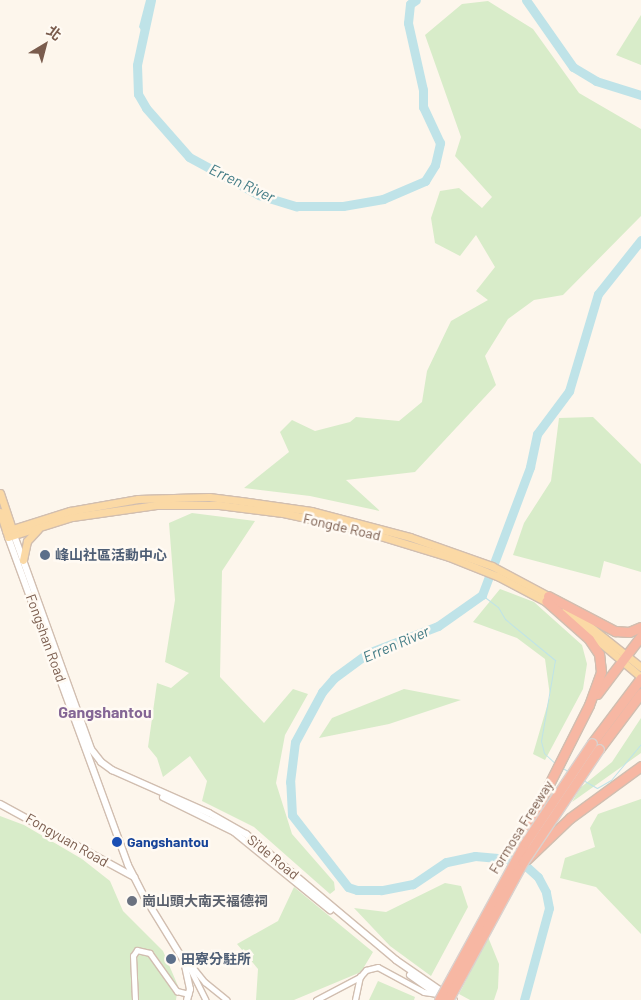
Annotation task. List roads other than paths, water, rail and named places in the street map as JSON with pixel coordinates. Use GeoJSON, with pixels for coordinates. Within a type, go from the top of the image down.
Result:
{"type":"FeatureCollection","features":[{"type":"Feature","properties":{"kind":"highway"},"geometry":{"type":"LineString","coordinates":[[545,597],[610,629],[629,632],[641,627]]}},
{"type":"Feature","properties":{"kind":"highway"},"geometry":{"type":"LineString","coordinates":[[524,843],[538,806],[589,705],[601,672],[599,654],[581,630],[545,597]]}},
{"type":"Feature","properties":{"kind":"highway"},"geometry":{"type":"LineString","coordinates":[[589,705],[624,656],[641,636]]}},
{"type":"Feature","properties":{"kind":"highway","name":"Formosa Freeway"},"geometry":{"type":"LineString","coordinates":[[447,1000],[523,862],[623,700],[641,677]]}},
{"type":"Feature","properties":{"kind":"highway","name":"Formosa Freeway"},"geometry":{"type":"LineString","coordinates":[[439,996],[524,843],[595,746],[641,693]]}},
{"type":"Feature","properties":{"kind":"highway"},"geometry":{"type":"LineString","coordinates":[[523,862],[570,818],[641,766]]}},
{"type":"Feature","properties":{"kind":"main road","name":"Fongshan Road"},"geometry":{"type":"LineString","coordinates":[[0,493],[3,512],[10,533]]}},
{"type":"Feature","properties":{"kind":"main road","name":"Fongde Road"},"geometry":{"type":"LineString","coordinates":[[10,533],[39,524],[111,510],[185,505],[239,507],[358,525],[474,559],[545,597],[641,667]]}},
{"type":"Feature","properties":{"kind":"main road"},"geometry":{"type":"LineString","coordinates":[[3,512],[20,522],[39,524],[27,541],[24,560]]}},
{"type":"Feature","properties":{"kind":"main road","name":"Fongde Road"},"geometry":{"type":"LineString","coordinates":[[624,656],[641,677]]}},
{"type":"Feature","properties":{"kind":"street","name":"Fongshan Road"},"geometry":{"type":"LineString","coordinates":[[10,533],[24,560],[91,749]]}},
{"type":"Feature","properties":{"kind":"street","name":"Fongshan Road"},"geometry":{"type":"LineString","coordinates":[[10,533],[134,877],[181,953],[189,977],[188,997]]}},
{"type":"Feature","properties":{"kind":"street"},"geometry":{"type":"LineString","coordinates":[[91,749],[91,758]]}},
{"type":"Feature","properties":{"kind":"street","name":"Si'de Road"},"geometry":{"type":"LineString","coordinates":[[91,749],[112,770],[209,813],[244,836],[439,996]]}},
{"type":"Feature","properties":{"kind":"street","name":"Si'de Road"},"geometry":{"type":"LineString","coordinates":[[91,758],[110,774],[244,836]]}},
{"type":"Feature","properties":{"kind":"street","name":"Fongyuan Road"},"geometry":{"type":"LineString","coordinates":[[0,804],[134,877]]}},
{"type":"Feature","properties":{"kind":"street"},"geometry":{"type":"LineString","coordinates":[[135,1000],[133,956],[137,950],[150,954],[177,991],[188,997]]}},
{"type":"Feature","properties":{"kind":"street"},"geometry":{"type":"LineString","coordinates":[[181,953],[206,1000]]}},
{"type":"Feature","properties":{"kind":"street"},"geometry":{"type":"LineString","coordinates":[[181,953],[205,982],[227,1000]]}},
{"type":"Feature","properties":{"kind":"street"},"geometry":{"type":"LineString","coordinates":[[316,1000],[360,977],[372,968],[383,968],[424,992],[454,1000]]}},
{"type":"Feature","properties":{"kind":"street"},"geometry":{"type":"LineString","coordinates":[[355,1000],[360,977]]}},
{"type":"Feature","properties":{"kind":"street"},"geometry":{"type":"LineString","coordinates":[[439,996],[447,1000]]}},
{"type":"Feature","properties":{"kind":"water"},"geometry":{"type":"Polygon","coordinates":[[[146,0],[155,0],[145,36],[139,27],[146,0]]]}},
{"type":"Feature","properties":{"kind":"waterway","name":"Erren River"},"geometry":{"type":"LineString","coordinates":[[151,0],[137,65],[138,94],[146,108],[189,157],[259,195],[296,206],[343,206],[383,199],[425,181],[435,165],[440,143],[423,107],[423,90],[408,23],[410,4],[416,0]]}},
{"type":"Feature","properties":{"kind":"waterway","name":"Erren River"},"geometry":{"type":"LineString","coordinates":[[526,0],[573,67],[596,81],[641,95]]}},
{"type":"Feature","properties":{"kind":"waterway","name":"Erren River"},"geometry":{"type":"LineString","coordinates":[[524,1000],[549,908],[546,892],[538,877],[527,867],[509,859],[475,856],[446,862],[413,884],[381,890],[357,890],[348,887],[292,815],[290,782],[295,742],[322,692],[334,678],[368,653],[438,626],[482,595],[530,467],[537,434],[569,391],[598,294],[641,240]]}},
{"type":"Feature","properties":{"kind":"waterway"},"geometry":{"type":"LineString","coordinates":[[482,595],[498,607],[505,619],[555,660],[541,741],[544,753],[556,764]]}},
{"type":"Feature","properties":{"kind":"waterway"},"geometry":{"type":"LineString","coordinates":[[583,780],[597,788],[611,780],[641,744]]}},
{"type":"Feature","properties":{"kind":"waterway"},"geometry":{"type":"LineString","coordinates":[[561,767],[569,772]]}},
{"type":"Feature","properties":{"kind":"place","name":"峰山社區活動中心"},"geometry":{"type":"Point","coordinates":[45,555]}},
{"type":"Feature","properties":{"kind":"place","name":"Gangshantou"},"geometry":{"type":"Point","coordinates":[117,842]}},
{"type":"Feature","properties":{"kind":"place","name":"崗山頭大南天福德祠"},"geometry":{"type":"Point","coordinates":[132,901]}},
{"type":"Feature","properties":{"kind":"place","name":"田寮分駐所"},"geometry":{"type":"Point","coordinates":[171,959]}},
{"type":"Feature","properties":{"kind":"district","name":"Gangshantou"},"geometry":{"type":"Point","coordinates":[105,712]}}]}
